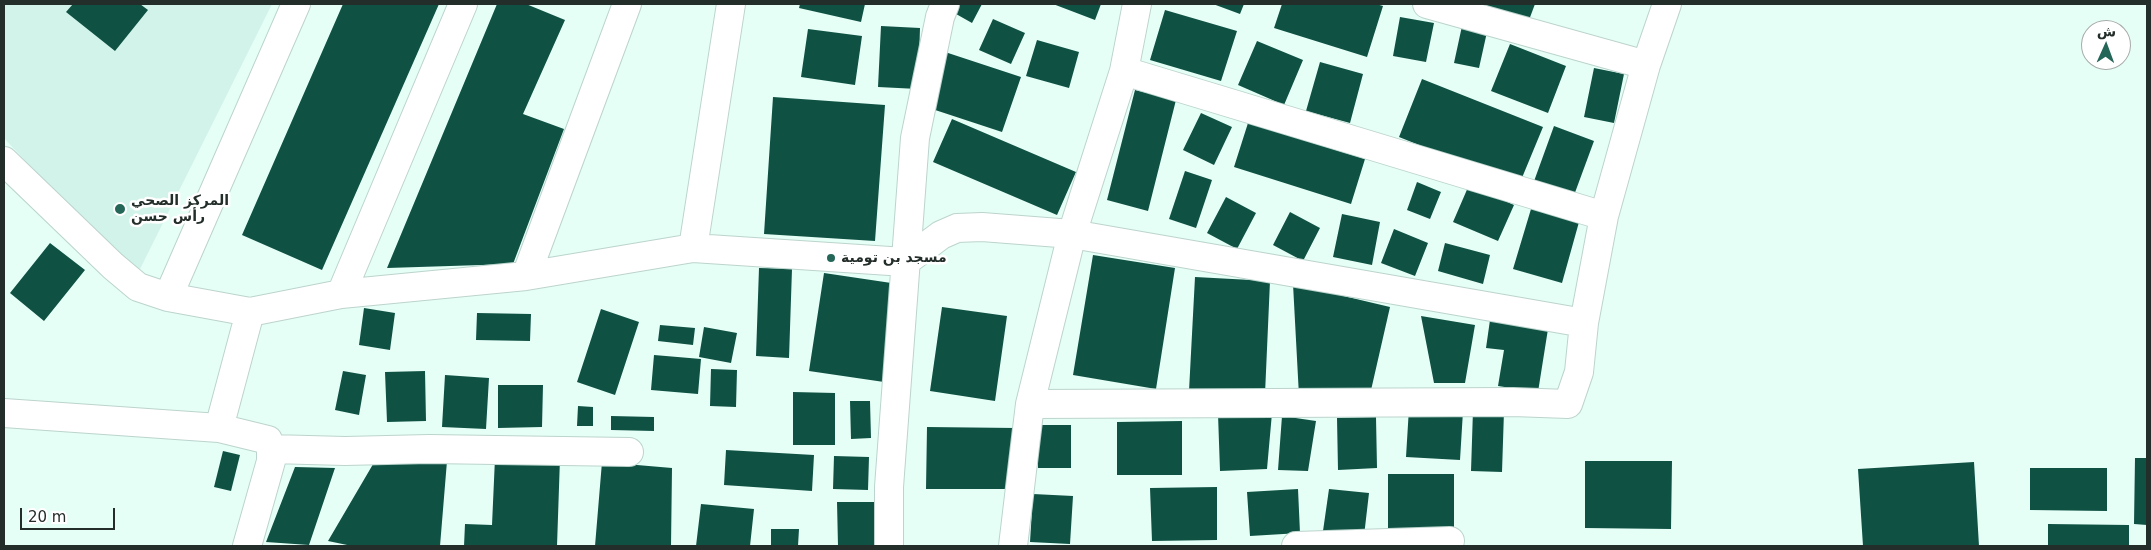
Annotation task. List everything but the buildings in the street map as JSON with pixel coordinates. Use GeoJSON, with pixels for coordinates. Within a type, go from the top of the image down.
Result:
{"type":"FeatureCollection","features":[{"type":"Feature","properties":{"kind":"street"},"geometry":{"type":"LineString","coordinates":[[168,297],[296,4]]}},
{"type":"Feature","properties":{"kind":"street"},"geometry":{"type":"LineString","coordinates":[[341,294],[463,4]]}},
{"type":"Feature","properties":{"kind":"street"},"geometry":{"type":"LineString","coordinates":[[526,276],[627,4]]}},
{"type":"Feature","properties":{"kind":"street"},"geometry":{"type":"LineString","coordinates":[[692,248],[731,4]]}},
{"type":"Feature","properties":{"kind":"street"},"geometry":{"type":"LineString","coordinates":[[889,546],[889,487],[915,138],[944,4]]}},
{"type":"Feature","properties":{"kind":"street"},"geometry":{"type":"LineString","coordinates":[[1014,546],[1030,404],[1072,234],[1124,71],[1137,4]]}},
{"type":"Feature","properties":{"kind":"street"},"geometry":{"type":"LineString","coordinates":[[1427,4],[1646,65]]}},
{"type":"Feature","properties":{"kind":"street"},"geometry":{"type":"LineString","coordinates":[[1030,404],[1514,402],[1568,404],[1578,372],[1584,323],[1604,216],[1646,65],[1667,4]]}},
{"type":"Feature","properties":{"kind":"street"},"geometry":{"type":"LineString","coordinates":[[1124,71],[1604,216]]}},
{"type":"Feature","properties":{"kind":"street"},"geometry":{"type":"LineString","coordinates":[[4,161],[112,266],[138,287],[168,297],[250,312],[341,294],[526,276],[692,248],[905,262],[941,235],[957,228],[982,227],[1072,234],[1584,323]]}},
{"type":"Feature","properties":{"kind":"street"},"geometry":{"type":"LineString","coordinates":[[219,428],[250,312]]}},
{"type":"Feature","properties":{"kind":"street"},"geometry":{"type":"LineString","coordinates":[[4,413],[219,428],[268,440],[271,449],[271,461],[247,546]]}},
{"type":"Feature","properties":{"kind":"street"},"geometry":{"type":"LineString","coordinates":[[271,449],[630,452]]}},
{"type":"Feature","properties":{"kind":"street"},"geometry":{"type":"LineString","coordinates":[[1296,546],[1450,541]]}},
{"type":"Feature","properties":{"kind":"shaded area","name":"المركز الصحي رأس حسن"},"geometry":{"type":"Polygon","coordinates":[[[4,4],[272,4],[135,279],[4,138],[4,4]]]}},
{"type":"Feature","properties":{"kind":"place","name":"المركز الصحي رأس حسن"},"geometry":{"type":"Point","coordinates":[120,209]}},
{"type":"Feature","properties":{"kind":"place","name":"مسجد بن تومية"},"geometry":{"type":"Point","coordinates":[831,258]}}]}
